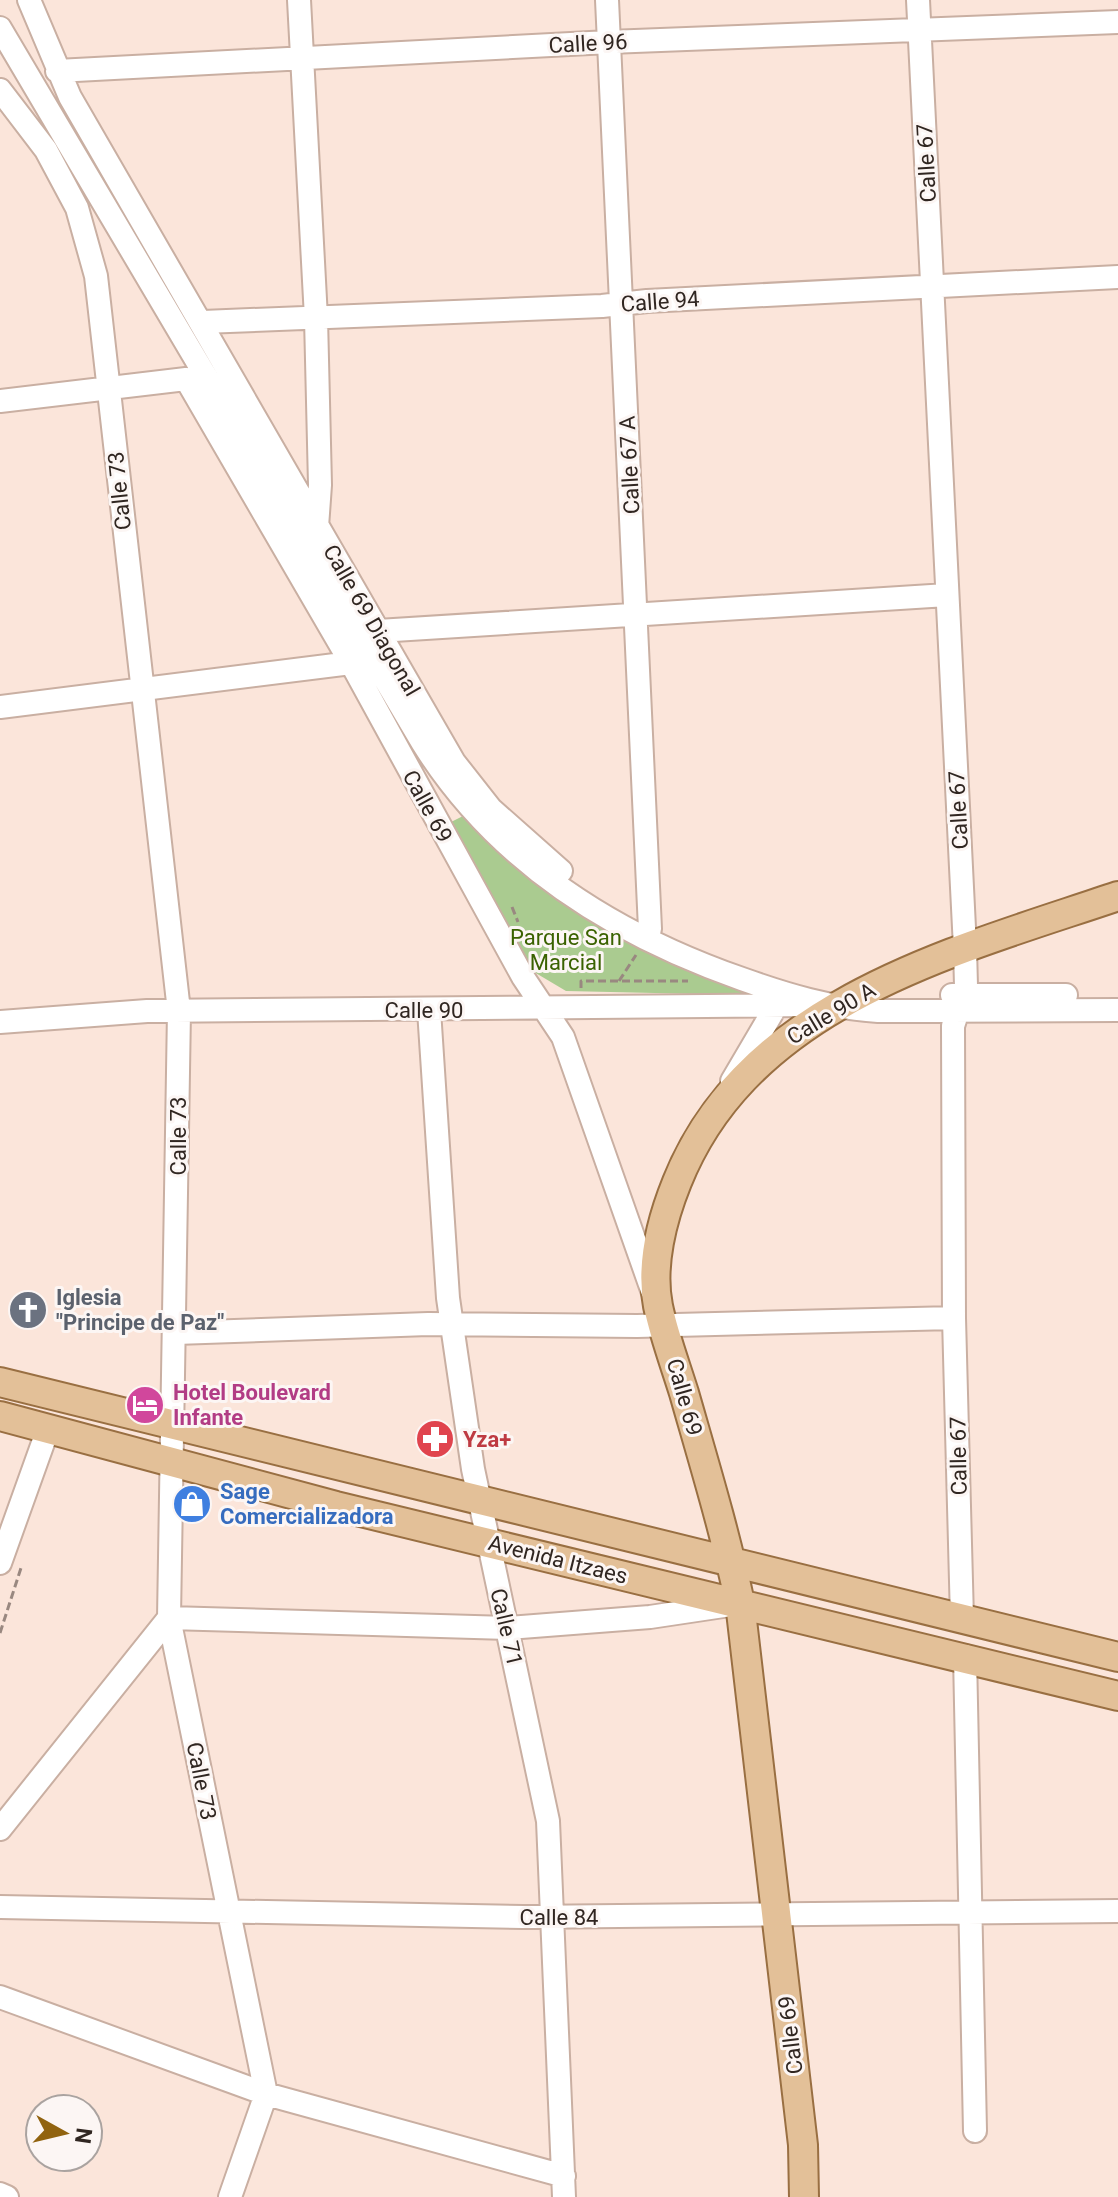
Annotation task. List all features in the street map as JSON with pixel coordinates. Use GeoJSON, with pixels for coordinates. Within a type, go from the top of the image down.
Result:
{"type":"FeatureCollection","features":[{"type":"Feature","properties":{"kind":"main road","name":"Calle 90 A"},"geometry":{"type":"LineString","coordinates":[[660,1315],[657,1263],[667,1209],[684,1163],[699,1137],[735,1090],[780,1044],[835,1004],[928,960],[1118,896]]}},
{"type":"Feature","properties":{"kind":"main road","name":"Calle 69"},"geometry":{"type":"LineString","coordinates":[[660,1315],[740,1603],[803,2145],[804,2197]]}},
{"type":"Feature","properties":{"kind":"main road","name":"Avenida Itzaes"},"geometry":{"type":"LineString","coordinates":[[0,1382],[1118,1657]]}},
{"type":"Feature","properties":{"kind":"main road","name":"Avenida Itzaes"},"geometry":{"type":"LineString","coordinates":[[6,1423],[48,1429],[336,1506],[965,1656],[1118,1696]]}},
{"type":"Feature","properties":{"kind":"street","name":"Calle 69 Diagonal"},"geometry":{"type":"LineString","coordinates":[[29,0],[57,71],[203,322],[317,527],[454,762],[491,809],[549,862],[617,912],[650,929],[835,1004]]}},
{"type":"Feature","properties":{"kind":"street"},"geometry":{"type":"LineString","coordinates":[[299,0],[316,318],[320,485],[317,527]]}},
{"type":"Feature","properties":{"kind":"street","name":"Calle 67 A"},"geometry":{"type":"LineString","coordinates":[[607,0],[650,929]]}},
{"type":"Feature","properties":{"kind":"street","name":"Calle 67"},"geometry":{"type":"LineString","coordinates":[[918,0],[967,996],[953,1026],[954,1318],[962,1619]]}},
{"type":"Feature","properties":{"kind":"street","name":"Calle 96"},"geometry":{"type":"LineString","coordinates":[[57,71],[609,42],[1118,22]]}},
{"type":"Feature","properties":{"kind":"street"},"geometry":{"type":"LineString","coordinates":[[38,27],[4,42],[410,722],[470,808],[504,845],[556,887],[658,946],[715,970],[835,1004],[878,1011],[967,996],[1118,996]]}},
{"type":"Feature","properties":{"kind":"street","name":"Calle 73"},"geometry":{"type":"LineString","coordinates":[[0,90],[46,150],[77,208],[96,276],[179,1011],[169,1618],[266,2094]]}},
{"type":"Feature","properties":{"kind":"street","name":"Calle 94"},"geometry":{"type":"LineString","coordinates":[[203,322],[621,304],[1118,277]]}},
{"type":"Feature","properties":{"kind":"street","name":"Calle 69"},"geometry":{"type":"LineString","coordinates":[[108,388],[186,379],[351,663],[543,1009],[563,1037],[660,1315]]}},
{"type":"Feature","properties":{"kind":"street"},"geometry":{"type":"LineString","coordinates":[[0,401],[108,388]]}},
{"type":"Feature","properties":{"kind":"street"},"geometry":{"type":"LineString","coordinates":[[378,631],[947,595]]}},
{"type":"Feature","properties":{"kind":"street"},"geometry":{"type":"LineString","coordinates":[[0,707],[141,692],[351,663]]}},
{"type":"Feature","properties":{"kind":"street"},"geometry":{"type":"LineString","coordinates":[[967,996],[1118,1010]]}},
{"type":"Feature","properties":{"kind":"street","name":"Calle 90"},"geometry":{"type":"LineString","coordinates":[[0,1022],[179,1011],[775,1008],[835,1004]]}},
{"type":"Feature","properties":{"kind":"street"},"geometry":{"type":"LineString","coordinates":[[699,1137],[775,1008]]}},
{"type":"Feature","properties":{"kind":"street","name":"Calle 71"},"geometry":{"type":"LineString","coordinates":[[429,1010],[452,1326],[479,1501],[548,1821],[564,2186]]}},
{"type":"Feature","properties":{"kind":"street"},"geometry":{"type":"LineString","coordinates":[[176,1333],[452,1326],[660,1315],[954,1318]]}},
{"type":"Feature","properties":{"kind":"street"},"geometry":{"type":"LineString","coordinates":[[0,1563],[48,1429]]}},
{"type":"Feature","properties":{"kind":"street"},"geometry":{"type":"LineString","coordinates":[[0,1829],[169,1618],[508,1628],[650,1617],[740,1603]]}},
{"type":"Feature","properties":{"kind":"street"},"geometry":{"type":"LineString","coordinates":[[965,1656],[975,2131]]}},
{"type":"Feature","properties":{"kind":"street","name":"Calle 84"},"geometry":{"type":"LineString","coordinates":[[0,1907],[554,1917],[1118,1911]]}},
{"type":"Feature","properties":{"kind":"street"},"geometry":{"type":"LineString","coordinates":[[0,1997],[266,2094],[564,2186]]}},
{"type":"Feature","properties":{"kind":"street"},"geometry":{"type":"LineString","coordinates":[[230,2197],[266,2094]]}},
{"type":"Feature","properties":{"kind":"street"},"geometry":{"type":"LineString","coordinates":[[0,2194],[7,2197]]}},
{"type":"Feature","properties":{"kind":"path"},"geometry":{"type":"LineString","coordinates":[[512,907],[521,930]]}},
{"type":"Feature","properties":{"kind":"path"},"geometry":{"type":"LineString","coordinates":[[619,981],[636,955],[649,960]]}},
{"type":"Feature","properties":{"kind":"path"},"geometry":{"type":"LineString","coordinates":[[581,981],[688,983],[689,977]]}},
{"type":"Feature","properties":{"kind":"green space","name":"Parque San Marcial"},"geometry":{"type":"Polygon","coordinates":[[[463,816],[524,874],[591,922],[665,961],[743,992],[743,995],[566,991],[534,972],[451,822],[463,816]]]}},
{"type":"Feature","properties":{"kind":"place","name":"Iglesia \"Principe de Paz\""},"geometry":{"type":"Point","coordinates":[28,1310]}},
{"type":"Feature","properties":{"kind":"place","name":"Hotel Boulevard Infante"},"geometry":{"type":"Point","coordinates":[145,1405]}},
{"type":"Feature","properties":{"kind":"place","name":"Yza+"},"geometry":{"type":"Point","coordinates":[435,1439]}},
{"type":"Feature","properties":{"kind":"place","name":"Sage Comercializadora"},"geometry":{"type":"Point","coordinates":[192,1504]}}]}
